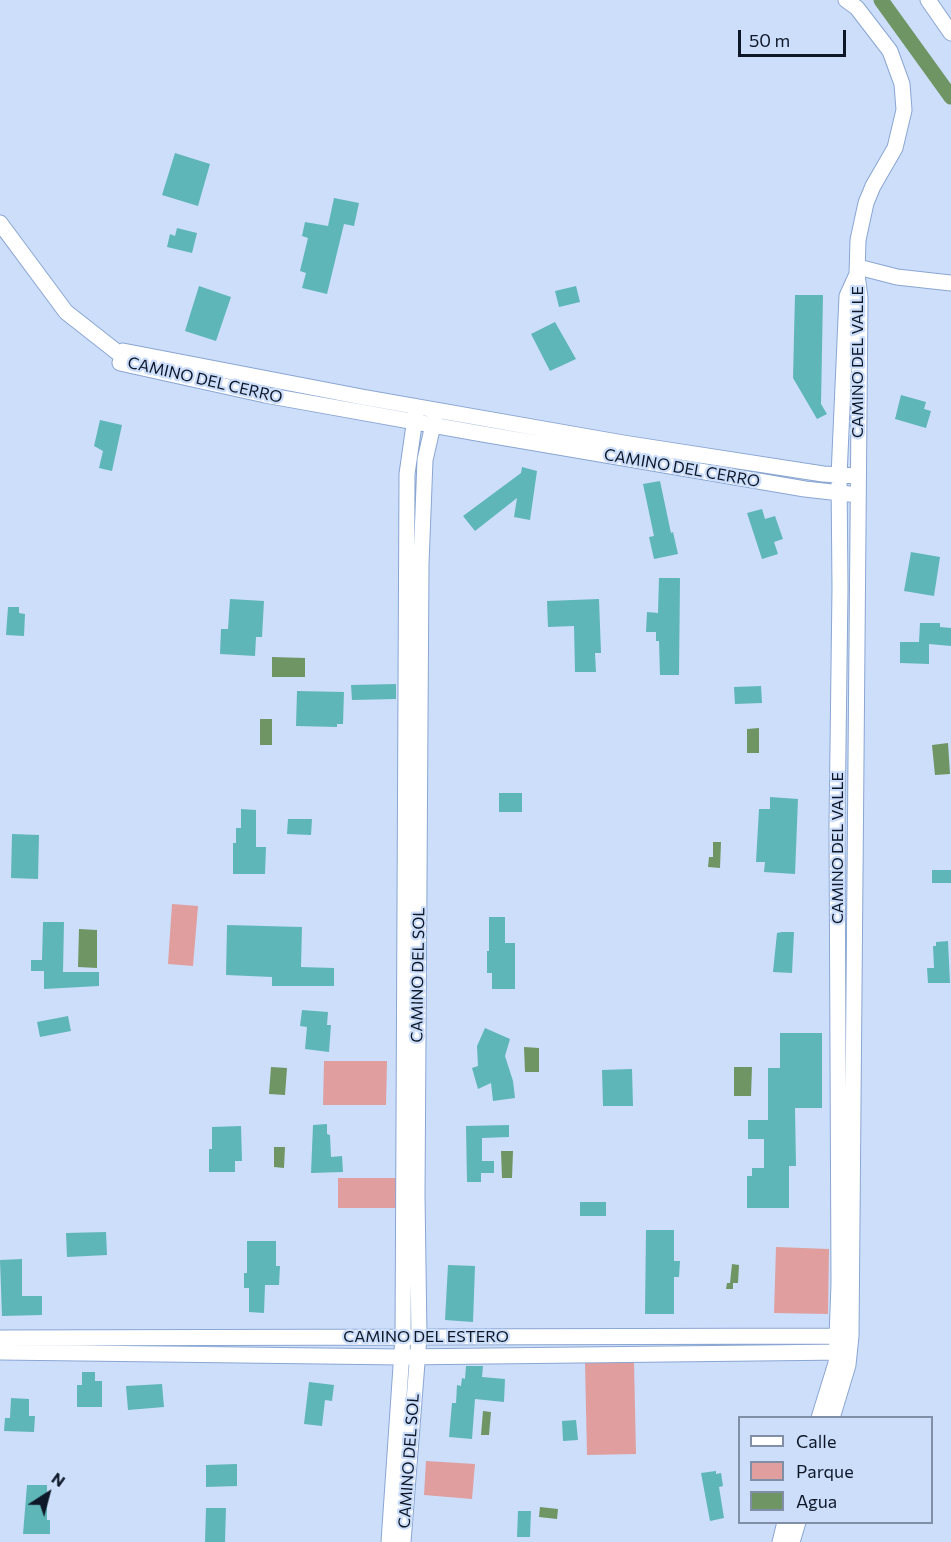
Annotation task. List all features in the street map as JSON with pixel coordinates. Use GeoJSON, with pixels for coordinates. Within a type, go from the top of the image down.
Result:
{"type":"FeatureCollection","features":[{"type":"Feature","properties":{"kind":"street"},"geometry":{"type":"LineString","coordinates":[[928,0],[951,33]]}},
{"type":"Feature","properties":{"kind":"street"},"geometry":{"type":"LineString","coordinates":[[853,3],[890,51],[902,84],[904,110],[895,148],[866,203],[858,240],[857,270],[951,284]]}},
{"type":"Feature","properties":{"kind":"street","name":"CAMINO DEL CERRO"},"geometry":{"type":"LineString","coordinates":[[0,223],[66,312],[122,356],[123,351],[362,397],[414,420],[432,425],[805,489],[858,495]]}},
{"type":"Feature","properties":{"kind":"street","name":"CAMINO DEL VALLE"},"geometry":{"type":"LineString","coordinates":[[833,1416],[848,1365],[839,1284],[837,826],[840,476],[847,296],[857,270]]}},
{"type":"Feature","properties":{"kind":"street","name":"CAMINO DEL VALLE"},"geometry":{"type":"LineString","coordinates":[[820,1416],[844,1344],[858,495],[860,298],[857,270]]}},
{"type":"Feature","properties":{"kind":"street","name":"CAMINO DEL CERRO"},"geometry":{"type":"LineString","coordinates":[[414,420],[436,409],[623,443],[840,476],[858,476]]}},
{"type":"Feature","properties":{"kind":"street","name":"CAMINO DEL SOL"},"geometry":{"type":"LineString","coordinates":[[389,1542],[410,1357],[419,1337],[417,1195],[421,564],[425,460],[436,409]]}},
{"type":"Feature","properties":{"kind":"street","name":"CAMINO DEL SOL"},"geometry":{"type":"LineString","coordinates":[[403,1542],[410,1357],[403,1337],[406,485],[414,420]]}},
{"type":"Feature","properties":{"kind":"street","name":"CAMINO DEL ESTERO"},"geometry":{"type":"LineString","coordinates":[[0,1338],[419,1337],[844,1344]]}},
{"type":"Feature","properties":{"kind":"street","name":"CAMINO DEL ESTERO"},"geometry":{"type":"LineString","coordinates":[[0,1352],[410,1357],[844,1344]]}},
{"type":"Feature","properties":{"kind":"street"},"geometry":{"type":"LineString","coordinates":[[780,1542],[784,1524]]}},
{"type":"Feature","properties":{"kind":"street"},"geometry":{"type":"LineString","coordinates":[[792,1542],[797,1524]]}},
{"type":"Feature","properties":{"kind":"green space"},"geometry":{"type":"Polygon","coordinates":[[[172,904],[198,906],[193,966],[168,964],[172,904]]]}},
{"type":"Feature","properties":{"kind":"green space"},"geometry":{"type":"Polygon","coordinates":[[[324,1061],[387,1061],[386,1105],[323,1105],[324,1061]]]}},
{"type":"Feature","properties":{"kind":"green space"},"geometry":{"type":"Polygon","coordinates":[[[338,1178],[396,1178],[396,1208],[338,1208],[338,1178]]]}},
{"type":"Feature","properties":{"kind":"green space"},"geometry":{"type":"Polygon","coordinates":[[[776,1247],[829,1249],[828,1314],[774,1313],[776,1247]]]}},
{"type":"Feature","properties":{"kind":"green space"},"geometry":{"type":"Polygon","coordinates":[[[634,1361],[636,1454],[587,1455],[585,1362],[634,1361]]]}},
{"type":"Feature","properties":{"kind":"green space"},"geometry":{"type":"Polygon","coordinates":[[[426,1461],[475,1464],[472,1499],[424,1495],[426,1461]]]}},
{"type":"Feature","properties":{"kind":"water"},"geometry":{"type":"Polygon","coordinates":[[[272,657],[305,658],[305,677],[272,677],[272,657]]]}},
{"type":"Feature","properties":{"kind":"water"},"geometry":{"type":"Polygon","coordinates":[[[260,719],[272,719],[272,745],[260,745],[260,719]]]}},
{"type":"Feature","properties":{"kind":"water"},"geometry":{"type":"Polygon","coordinates":[[[759,728],[759,753],[747,753],[747,729],[759,728]]]}},
{"type":"Feature","properties":{"kind":"water"},"geometry":{"type":"Polygon","coordinates":[[[948,743],[950,774],[935,775],[932,745],[948,743]]]}},
{"type":"Feature","properties":{"kind":"water"},"geometry":{"type":"Polygon","coordinates":[[[713,842],[721,842],[720,868],[708,867],[709,857],[713,857],[713,842]]]}},
{"type":"Feature","properties":{"kind":"water"},"geometry":{"type":"Polygon","coordinates":[[[79,929],[97,930],[97,968],[78,967],[79,929]]]}},
{"type":"Feature","properties":{"kind":"water"},"geometry":{"type":"Polygon","coordinates":[[[524,1047],[539,1048],[539,1072],[525,1072],[524,1047]]]}},
{"type":"Feature","properties":{"kind":"water"},"geometry":{"type":"Polygon","coordinates":[[[271,1067],[287,1068],[285,1095],[269,1094],[271,1067]]]}},
{"type":"Feature","properties":{"kind":"water"},"geometry":{"type":"Polygon","coordinates":[[[734,1067],[752,1067],[751,1096],[734,1096],[734,1067]]]}},
{"type":"Feature","properties":{"kind":"water"},"geometry":{"type":"Polygon","coordinates":[[[274,1147],[285,1147],[284,1168],[274,1167],[274,1147]]]}},
{"type":"Feature","properties":{"kind":"water"},"geometry":{"type":"Polygon","coordinates":[[[501,1151],[513,1151],[512,1178],[502,1178],[501,1151]]]}},
{"type":"Feature","properties":{"kind":"water"},"geometry":{"type":"Polygon","coordinates":[[[732,1264],[739,1265],[738,1283],[733,1283],[733,1289],[726,1289],[727,1283],[730,1283],[732,1264]]]}},
{"type":"Feature","properties":{"kind":"water"},"geometry":{"type":"Polygon","coordinates":[[[483,1411],[491,1412],[489,1435],[481,1435],[483,1411]]]}},
{"type":"Feature","properties":{"kind":"water"},"geometry":{"type":"Polygon","coordinates":[[[540,1507],[558,1509],[557,1519],[539,1517],[540,1507]]]}},
{"type":"Feature","properties":{"kind":"building"},"geometry":{"type":"Polygon","coordinates":[[[175,153],[210,164],[198,206],[162,195],[175,153]]]}},
{"type":"Feature","properties":{"kind":"building"},"geometry":{"type":"Polygon","coordinates":[[[334,198],[359,203],[354,226],[344,224],[327,294],[302,288],[306,273],[300,271],[308,238],[302,236],[305,222],[328,226],[334,198]]]}},
{"type":"Feature","properties":{"kind":"building"},"geometry":{"type":"Polygon","coordinates":[[[177,228],[197,233],[192,253],[167,247],[170,234],[175,236],[177,228]]]}},
{"type":"Feature","properties":{"kind":"building"},"geometry":{"type":"Polygon","coordinates":[[[199,286],[231,297],[216,341],[185,331],[199,286]]]}},
{"type":"Feature","properties":{"kind":"building"},"geometry":{"type":"Polygon","coordinates":[[[576,286],[580,302],[559,307],[555,291],[576,286]]]}},
{"type":"Feature","properties":{"kind":"building"},"geometry":{"type":"Polygon","coordinates":[[[795,295],[823,295],[821,404],[827,414],[817,419],[793,378],[795,295]]]}},
{"type":"Feature","properties":{"kind":"building"},"geometry":{"type":"Polygon","coordinates":[[[555,322],[576,359],[550,371],[531,334],[555,322]]]}},
{"type":"Feature","properties":{"kind":"building"},"geometry":{"type":"Polygon","coordinates":[[[901,395],[926,402],[924,409],[931,411],[926,428],[895,419],[901,395]]]}},
{"type":"Feature","properties":{"kind":"building"},"geometry":{"type":"Polygon","coordinates":[[[100,420],[122,425],[112,471],[99,468],[103,451],[94,446],[100,420]]]}},
{"type":"Feature","properties":{"kind":"building"},"geometry":{"type":"Polygon","coordinates":[[[522,467],[537,471],[530,520],[514,517],[517,498],[475,531],[463,516],[521,473],[522,467]]]}},
{"type":"Feature","properties":{"kind":"building"},"geometry":{"type":"Polygon","coordinates":[[[660,481],[678,554],[654,559],[649,537],[654,536],[643,484],[660,481]]]}},
{"type":"Feature","properties":{"kind":"building"},"geometry":{"type":"Polygon","coordinates":[[[762,509],[765,519],[775,516],[783,539],[774,542],[778,554],[762,559],[747,513],[762,509]]]}},
{"type":"Feature","properties":{"kind":"building"},"geometry":{"type":"Polygon","coordinates":[[[911,552],[940,557],[934,596],[904,591],[911,552]]]}},
{"type":"Feature","properties":{"kind":"building"},"geometry":{"type":"Polygon","coordinates":[[[659,578],[680,578],[679,675],[660,675],[659,641],[656,641],[656,632],[646,632],[647,612],[658,613],[659,578]]]}},
{"type":"Feature","properties":{"kind":"building"},"geometry":{"type":"Polygon","coordinates":[[[230,599],[264,601],[262,637],[256,637],[255,656],[220,654],[221,629],[228,629],[230,599]]]}},
{"type":"Feature","properties":{"kind":"building"},"geometry":{"type":"Polygon","coordinates":[[[599,599],[601,653],[595,653],[596,672],[575,672],[574,626],[548,627],[547,601],[599,599]]]}},
{"type":"Feature","properties":{"kind":"building"},"geometry":{"type":"Polygon","coordinates":[[[8,607],[19,607],[19,613],[25,614],[24,636],[6,635],[8,607]]]}},
{"type":"Feature","properties":{"kind":"building"},"geometry":{"type":"Polygon","coordinates":[[[920,623],[940,623],[940,627],[951,628],[951,646],[929,644],[929,664],[900,663],[900,642],[919,642],[920,623]]]}},
{"type":"Feature","properties":{"kind":"building"},"geometry":{"type":"Polygon","coordinates":[[[396,684],[396,699],[352,700],[351,685],[396,684]]]}},
{"type":"Feature","properties":{"kind":"building"},"geometry":{"type":"Polygon","coordinates":[[[761,686],[762,703],[735,704],[734,687],[761,686]]]}},
{"type":"Feature","properties":{"kind":"building"},"geometry":{"type":"Polygon","coordinates":[[[297,691],[344,692],[343,724],[337,724],[337,727],[296,726],[297,691]]]}},
{"type":"Feature","properties":{"kind":"building"},"geometry":{"type":"Polygon","coordinates":[[[499,793],[522,793],[522,812],[499,812],[499,793]]]}},
{"type":"Feature","properties":{"kind":"building"},"geometry":{"type":"Polygon","coordinates":[[[770,797],[798,799],[795,874],[764,872],[765,862],[756,862],[759,809],[770,809],[770,797]]]}},
{"type":"Feature","properties":{"kind":"building"},"geometry":{"type":"Polygon","coordinates":[[[241,809],[256,810],[256,847],[266,847],[265,874],[233,874],[233,843],[236,843],[236,828],[241,828],[241,809]]]}},
{"type":"Feature","properties":{"kind":"building"},"geometry":{"type":"Polygon","coordinates":[[[288,819],[312,819],[311,835],[287,834],[288,819]]]}},
{"type":"Feature","properties":{"kind":"building"},"geometry":{"type":"Polygon","coordinates":[[[12,834],[39,835],[38,879],[11,878],[12,834]]]}},
{"type":"Feature","properties":{"kind":"building"},"geometry":{"type":"Polygon","coordinates":[[[932,870],[951,870],[951,883],[932,883],[932,870]]]}},
{"type":"Feature","properties":{"kind":"building"},"geometry":{"type":"Polygon","coordinates":[[[489,917],[505,917],[505,943],[515,943],[515,989],[492,989],[492,973],[487,973],[489,917]]]}},
{"type":"Feature","properties":{"kind":"building"},"geometry":{"type":"Polygon","coordinates":[[[43,922],[64,922],[63,972],[99,972],[99,986],[44,989],[44,971],[31,971],[31,960],[42,960],[43,922]]]}},
{"type":"Feature","properties":{"kind":"building"},"geometry":{"type":"Polygon","coordinates":[[[227,925],[302,927],[301,967],[334,968],[334,986],[272,986],[272,977],[226,975],[227,925]]]}},
{"type":"Feature","properties":{"kind":"building"},"geometry":{"type":"Polygon","coordinates":[[[794,932],[792,973],[773,972],[777,933],[794,932]]]}},
{"type":"Feature","properties":{"kind":"building"},"geometry":{"type":"Polygon","coordinates":[[[948,941],[950,983],[928,983],[927,968],[934,968],[933,946],[936,946],[936,942],[948,941]]]}},
{"type":"Feature","properties":{"kind":"building"},"geometry":{"type":"Polygon","coordinates":[[[302,1010],[328,1012],[327,1025],[331,1025],[329,1052],[305,1049],[307,1027],[300,1026],[302,1010]]]}},
{"type":"Feature","properties":{"kind":"building"},"geometry":{"type":"Polygon","coordinates":[[[68,1016],[71,1031],[40,1037],[37,1022],[68,1016]]]}},
{"type":"Feature","properties":{"kind":"building"},"geometry":{"type":"Polygon","coordinates":[[[485,1028],[510,1039],[505,1056],[513,1081],[515,1098],[493,1101],[491,1083],[478,1089],[472,1068],[478,1066],[477,1046],[485,1028]]]}},
{"type":"Feature","properties":{"kind":"building"},"geometry":{"type":"Polygon","coordinates":[[[780,1033],[822,1033],[822,1108],[795,1108],[796,1166],[789,1166],[789,1208],[747,1208],[747,1176],[752,1176],[752,1168],[764,1168],[764,1139],[748,1139],[748,1120],[768,1120],[768,1068],[780,1068],[780,1033]]]}},
{"type":"Feature","properties":{"kind":"building"},"geometry":{"type":"Polygon","coordinates":[[[632,1069],[633,1106],[603,1106],[602,1070],[632,1069]]]}},
{"type":"Feature","properties":{"kind":"building"},"geometry":{"type":"Polygon","coordinates":[[[327,1124],[331,1157],[342,1156],[343,1172],[311,1173],[313,1125],[327,1124]]]}},
{"type":"Feature","properties":{"kind":"building"},"geometry":{"type":"Polygon","coordinates":[[[509,1125],[509,1137],[482,1138],[482,1161],[494,1161],[494,1173],[481,1173],[481,1182],[467,1182],[466,1126],[509,1125]]]}},
{"type":"Feature","properties":{"kind":"building"},"geometry":{"type":"Polygon","coordinates":[[[241,1126],[242,1161],[235,1161],[235,1172],[209,1172],[212,1127],[241,1126]]]}},
{"type":"Feature","properties":{"kind":"building"},"geometry":{"type":"Polygon","coordinates":[[[580,1202],[606,1202],[606,1216],[580,1216],[580,1202]]]}},
{"type":"Feature","properties":{"kind":"building"},"geometry":{"type":"Polygon","coordinates":[[[646,1230],[674,1230],[674,1261],[680,1261],[679,1277],[674,1277],[674,1314],[645,1314],[646,1230]]]}},
{"type":"Feature","properties":{"kind":"building"},"geometry":{"type":"Polygon","coordinates":[[[106,1232],[107,1255],[67,1257],[66,1233],[106,1232]]]}},
{"type":"Feature","properties":{"kind":"building"},"geometry":{"type":"Polygon","coordinates":[[[247,1241],[276,1241],[276,1266],[280,1266],[279,1285],[265,1285],[264,1313],[249,1312],[249,1288],[244,1288],[244,1273],[247,1273],[247,1241]]]}},
{"type":"Feature","properties":{"kind":"building"},"geometry":{"type":"Polygon","coordinates":[[[22,1259],[22,1296],[42,1296],[42,1315],[2,1316],[0,1260],[22,1259]]]}},
{"type":"Feature","properties":{"kind":"building"},"geometry":{"type":"Polygon","coordinates":[[[448,1265],[475,1266],[473,1322],[445,1320],[448,1265]]]}},
{"type":"Feature","properties":{"kind":"building"},"geometry":{"type":"Polygon","coordinates":[[[466,1366],[483,1366],[482,1377],[505,1379],[504,1402],[475,1399],[472,1439],[449,1437],[452,1403],[456,1403],[457,1385],[461,1386],[462,1378],[465,1379],[466,1366]]]}},
{"type":"Feature","properties":{"kind":"building"},"geometry":{"type":"Polygon","coordinates":[[[82,1372],[95,1372],[95,1381],[102,1381],[102,1407],[77,1407],[77,1385],[82,1385],[82,1372]]]}},
{"type":"Feature","properties":{"kind":"building"},"geometry":{"type":"Polygon","coordinates":[[[309,1382],[334,1385],[332,1401],[325,1400],[322,1426],[304,1424],[309,1382]]]}},
{"type":"Feature","properties":{"kind":"building"},"geometry":{"type":"Polygon","coordinates":[[[162,1384],[164,1407],[128,1410],[126,1386],[162,1384]]]}},
{"type":"Feature","properties":{"kind":"building"},"geometry":{"type":"Polygon","coordinates":[[[11,1398],[29,1399],[29,1416],[35,1416],[34,1432],[4,1431],[5,1418],[10,1418],[11,1398]]]}},
{"type":"Feature","properties":{"kind":"building"},"geometry":{"type":"Polygon","coordinates":[[[576,1420],[578,1440],[563,1441],[562,1421],[576,1420]]]}},
{"type":"Feature","properties":{"kind":"building"},"geometry":{"type":"Polygon","coordinates":[[[237,1464],[237,1486],[206,1487],[206,1465],[237,1464]]]}},
{"type":"Feature","properties":{"kind":"building"},"geometry":{"type":"Polygon","coordinates":[[[716,1471],[716,1474],[721,1473],[723,1486],[719,1487],[724,1518],[710,1521],[701,1473],[716,1471]]]}},
{"type":"Feature","properties":{"kind":"building"},"geometry":{"type":"Polygon","coordinates":[[[27,1485],[47,1485],[47,1520],[50,1520],[50,1534],[23,1534],[27,1485]]]}},
{"type":"Feature","properties":{"kind":"building"},"geometry":{"type":"Polygon","coordinates":[[[206,1508],[226,1508],[225,1542],[205,1542],[206,1508]]]}},
{"type":"Feature","properties":{"kind":"building"},"geometry":{"type":"Polygon","coordinates":[[[518,1511],[531,1511],[530,1537],[517,1537],[518,1511]]]}},
{"type":"Feature","properties":{"kind":"waterway"},"geometry":{"type":"LineString","coordinates":[[881,0],[951,97]]}}]}
